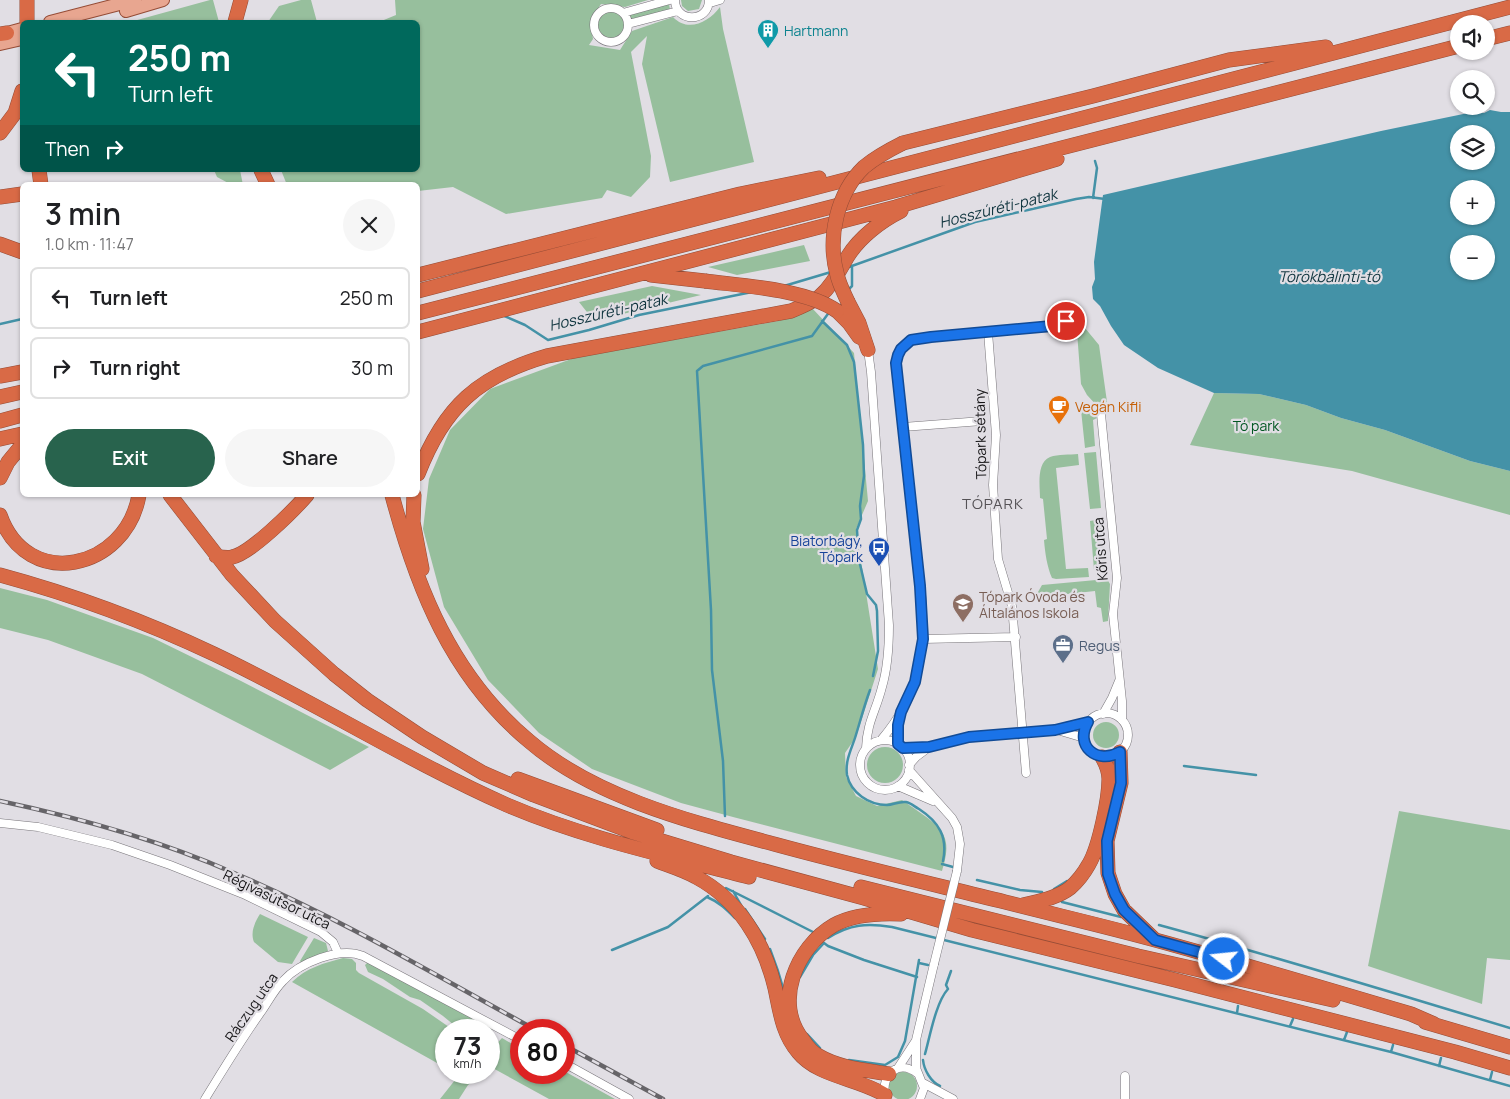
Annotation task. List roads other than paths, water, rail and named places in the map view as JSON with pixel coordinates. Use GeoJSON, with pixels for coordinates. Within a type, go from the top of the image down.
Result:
{"type":"FeatureCollection","features":[{"type":"Feature","properties":{"kind":"highway"},"geometry":{"type":"LineString","coordinates":[[27,0],[28,20]]}},
{"type":"Feature","properties":{"kind":"highway"},"geometry":{"type":"LineString","coordinates":[[236,20],[241,0]]}},
{"type":"Feature","properties":{"kind":"highway"},"geometry":{"type":"LineString","coordinates":[[420,290],[1510,7]]}},
{"type":"Feature","properties":{"kind":"highway"},"geometry":{"type":"LineString","coordinates":[[1495,37],[1510,33]]}},
{"type":"Feature","properties":{"kind":"highway"},"geometry":{"type":"LineString","coordinates":[[868,350],[859,323],[837,276],[833,244],[836,220],[844,196],[852,182],[864,168],[882,153],[903,143],[1229,60],[1393,37]]}},
{"type":"Feature","properties":{"kind":"highway"},"geometry":{"type":"LineString","coordinates":[[420,312],[1450,48]]}},
{"type":"Feature","properties":{"kind":"highway"},"geometry":{"type":"LineString","coordinates":[[0,133],[14,113],[20,96]]}},
{"type":"Feature","properties":{"kind":"highway"},"geometry":{"type":"LineString","coordinates":[[420,331],[939,194],[1065,156],[1154,125]]}},
{"type":"Feature","properties":{"kind":"highway"},"geometry":{"type":"LineString","coordinates":[[420,275],[740,194],[870,168],[906,164]]}},
{"type":"Feature","properties":{"kind":"highway"},"geometry":{"type":"LineString","coordinates":[[0,197],[20,194]]}},
{"type":"Feature","properties":{"kind":"highway"},"geometry":{"type":"LineString","coordinates":[[420,469],[433,439],[450,414],[470,393],[497,374],[547,356],[791,311],[817,298],[830,285],[849,255],[880,223],[892,215],[939,194]]}},
{"type":"Feature","properties":{"kind":"highway"},"geometry":{"type":"LineString","coordinates":[[0,244],[20,251]]}},
{"type":"Feature","properties":{"kind":"highway"},"geometry":{"type":"LineString","coordinates":[[420,269],[465,264]]}},
{"type":"Feature","properties":{"kind":"highway"},"geometry":{"type":"LineString","coordinates":[[638,274],[661,275],[772,290],[818,300],[837,311],[848,322],[868,350]]}},
{"type":"Feature","properties":{"kind":"highway"},"geometry":{"type":"LineString","coordinates":[[0,376],[20,372]]}},
{"type":"Feature","properties":{"kind":"highway"},"geometry":{"type":"LineString","coordinates":[[0,398],[20,393]]}},
{"type":"Feature","properties":{"kind":"highway"},"geometry":{"type":"LineString","coordinates":[[0,421],[20,416]]}},
{"type":"Feature","properties":{"kind":"highway"},"geometry":{"type":"LineString","coordinates":[[0,440],[20,435]]}},
{"type":"Feature","properties":{"kind":"highway"},"geometry":{"type":"LineString","coordinates":[[0,478],[8,462],[20,447]]}},
{"type":"Feature","properties":{"kind":"highway"},"geometry":{"type":"LineString","coordinates":[[0,515],[11,537],[34,557],[60,563],[72,563],[93,557],[112,544],[131,520],[138,497]]}},
{"type":"Feature","properties":{"kind":"highway"},"geometry":{"type":"LineString","coordinates":[[172,497],[216,556],[275,620],[334,674],[367,700],[422,737],[482,772],[534,795],[632,832],[980,932],[1175,980],[1455,1052],[1510,1068]]}},
{"type":"Feature","properties":{"kind":"highway"},"geometry":{"type":"LineString","coordinates":[[216,556],[232,557],[243,553],[273,528],[305,497]]}},
{"type":"Feature","properties":{"kind":"highway"},"geometry":{"type":"LineString","coordinates":[[393,497],[406,545],[427,602],[446,640],[469,677],[491,706],[511,726],[532,744],[587,780],[632,800],[730,832],[1155,940],[1411,1014],[1434,1024]]}},
{"type":"Feature","properties":{"kind":"highway"},"geometry":{"type":"LineString","coordinates":[[414,497],[413,522],[427,602]]}},
{"type":"Feature","properties":{"kind":"highway"},"geometry":{"type":"LineString","coordinates":[[0,575],[88,601],[161,630],[215,654],[445,776],[509,805],[574,830],[623,845],[751,877],[855,902],[904,910]]}},
{"type":"Feature","properties":{"kind":"highway"},"geometry":{"type":"LineString","coordinates":[[1120,752],[1121,783],[1107,841],[1108,874],[1115,894],[1124,910],[1155,940]]}},
{"type":"Feature","properties":{"kind":"highway"},"geometry":{"type":"LineString","coordinates":[[1020,906],[1042,901],[1068,889],[1078,880],[1090,862],[1107,798],[1109,778],[1107,767],[1102,757]]}},
{"type":"Feature","properties":{"kind":"highway"},"geometry":{"type":"LineString","coordinates":[[460,758],[642,825],[782,868],[1138,956],[1434,1024],[1510,1047]]}},
{"type":"Feature","properties":{"kind":"highway"},"geometry":{"type":"LineString","coordinates":[[623,845],[638,854],[696,877],[721,893],[747,922],[759,941],[772,977],[782,1025],[798,1053],[811,1064],[828,1072],[852,1079],[886,1097]]}},
{"type":"Feature","properties":{"kind":"highway"},"geometry":{"type":"LineString","coordinates":[[894,1071],[842,1065],[817,1056],[797,1033],[790,1016],[788,994],[792,979],[811,944],[835,924],[856,917],[883,913],[924,916]]}},
{"type":"Feature","properties":{"kind":"main road"},"geometry":{"type":"LineString","coordinates":[[58,20],[135,0]]}},
{"type":"Feature","properties":{"kind":"main road"},"geometry":{"type":"LineString","coordinates":[[92,20],[163,0]]}},
{"type":"Feature","properties":{"kind":"main road"},"geometry":{"type":"LineString","coordinates":[[2,36],[20,30]]}},
{"type":"Feature","properties":{"kind":"main road"},"geometry":{"type":"LineString","coordinates":[[2,36],[20,38]]}},
{"type":"Feature","properties":{"kind":"street"},"geometry":{"type":"LineString","coordinates":[[623,13],[670,0]]}},
{"type":"Feature","properties":{"kind":"street"},"geometry":{"type":"LineString","coordinates":[[675,0],[678,11],[686,18],[702,16],[709,2],[720,0]]}},
{"type":"Feature","properties":{"kind":"street"},"geometry":{"type":"LineString","coordinates":[[604,9],[617,9],[623,13],[628,24],[625,34],[621,38],[612,42],[601,39],[597,35],[594,27],[596,16],[604,9]]}},
{"type":"Feature","properties":{"kind":"street"},"geometry":{"type":"LineString","coordinates":[[628,24],[678,11]]}},
{"type":"Feature","properties":{"kind":"street"},"geometry":{"type":"LineString","coordinates":[[881,740],[901,712],[915,682],[923,639],[920,586],[896,363],[898,355],[911,340],[1052,326],[1066,321]]}},
{"type":"Feature","properties":{"kind":"street","name":"Tópark sétány"},"geometry":{"type":"LineString","coordinates":[[988,332],[996,435],[993,485],[998,559],[1012,606],[1026,772]]}},
{"type":"Feature","properties":{"kind":"street"},"geometry":{"type":"LineString","coordinates":[[868,350],[872,372],[889,635],[887,668],[879,699],[870,721],[866,748],[860,762],[860,770],[868,783],[875,788],[882,790],[890,789],[898,786],[907,776],[909,759],[901,746],[898,725],[901,712]]}},
{"type":"Feature","properties":{"kind":"street","name":"Kőris utca"},"geometry":{"type":"LineString","coordinates":[[1101,414],[1116,578],[1113,614],[1122,701],[1122,720]]}},
{"type":"Feature","properties":{"kind":"street"},"geometry":{"type":"LineString","coordinates":[[902,427],[982,420]]}},
{"type":"Feature","properties":{"kind":"street"},"geometry":{"type":"LineString","coordinates":[[923,639],[1016,637]]}},
{"type":"Feature","properties":{"kind":"street","name":"Kőris utca"},"geometry":{"type":"LineString","coordinates":[[1103,714],[1119,681]]}},
{"type":"Feature","properties":{"kind":"street"},"geometry":{"type":"LineString","coordinates":[[1103,714],[1110,714],[1122,720],[1126,729],[1127,739],[1120,752],[1112,756],[1102,757],[1089,749],[1084,738],[1085,727],[1088,722],[1097,715],[1103,714]]}},
{"type":"Feature","properties":{"kind":"street"},"geometry":{"type":"LineString","coordinates":[[866,748],[881,740],[893,741],[901,746],[929,747],[969,737],[1055,730],[1088,722]]}},
{"type":"Feature","properties":{"kind":"street"},"geometry":{"type":"LineString","coordinates":[[1055,730],[1084,738]]}},
{"type":"Feature","properties":{"kind":"street"},"geometry":{"type":"LineString","coordinates":[[909,767],[916,757],[929,747]]}},
{"type":"Feature","properties":{"kind":"street"},"geometry":{"type":"LineString","coordinates":[[909,767],[937,803],[952,818],[957,827],[960,844],[957,871],[916,1040],[915,1059],[918,1074],[923,1083],[923,1092],[920,1099]]}},
{"type":"Feature","properties":{"kind":"street"},"geometry":{"type":"LineString","coordinates":[[898,786],[937,803]]}},
{"type":"Feature","properties":{"kind":"street","name":"Régivasútsor utca"},"geometry":{"type":"LineString","coordinates":[[0,823],[38,827],[112,845],[170,865],[243,894],[321,932],[333,942],[338,953]]}},
{"type":"Feature","properties":{"kind":"street"},"geometry":{"type":"LineString","coordinates":[[338,953],[349,952],[363,956],[510,1034]]}},
{"type":"Feature","properties":{"kind":"street","name":"Ráczug utca"},"geometry":{"type":"LineString","coordinates":[[205,1099],[244,1036],[282,981],[297,970],[338,953]]}},
{"type":"Feature","properties":{"kind":"street"},"geometry":{"type":"LineString","coordinates":[[886,1097],[885,1080],[894,1071],[916,1040]]}},
{"type":"Feature","properties":{"kind":"street"},"geometry":{"type":"LineString","coordinates":[[894,1071],[909,1068],[918,1074]]}},
{"type":"Feature","properties":{"kind":"street"},"geometry":{"type":"LineString","coordinates":[[575,1069],[629,1099]]}},
{"type":"Feature","properties":{"kind":"street"},"geometry":{"type":"LineString","coordinates":[[1125,1076],[1125,1099]]}},
{"type":"Feature","properties":{"kind":"street"},"geometry":{"type":"LineString","coordinates":[[923,1083],[953,1099]]}},
{"type":"Feature","properties":{"kind":"water","name":"Törökbálinti-tó"},"geometry":{"type":"Polygon","coordinates":[[[1495,111],[1510,112],[1510,471],[1470,461],[1385,430],[1341,418],[1306,405],[1259,394],[1214,393],[1158,368],[1124,345],[1100,306],[1093,299],[1094,262],[1103,195],[1458,115],[1495,115],[1495,111]]]}},
{"type":"Feature","properties":{"kind":"waterway"},"geometry":{"type":"LineString","coordinates":[[1093,198],[1097,168],[1095,161]]}},
{"type":"Feature","properties":{"kind":"waterway","name":"Hosszúréti-patak"},"geometry":{"type":"LineString","coordinates":[[849,267],[975,222],[1076,199],[1089,197],[1105,199]]}},
{"type":"Feature","properties":{"kind":"waterway"},"geometry":{"type":"LineString","coordinates":[[848,290],[852,286],[852,266]]}},
{"type":"Feature","properties":{"kind":"waterway","name":"Hosszúréti-patak"},"geometry":{"type":"LineString","coordinates":[[784,286],[831,272]]}},
{"type":"Feature","properties":{"kind":"waterway","name":"Hosszúréti-patak"},"geometry":{"type":"LineString","coordinates":[[502,315],[525,325],[548,340],[639,315],[752,292]]}},
{"type":"Feature","properties":{"kind":"waterway"},"geometry":{"type":"LineString","coordinates":[[725,816],[723,761],[712,670],[711,610],[697,371],[703,366],[812,336],[830,311]]}},
{"type":"Feature","properties":{"kind":"waterway","name":"Hosszúréti-patak"},"geometry":{"type":"LineString","coordinates":[[0,324],[20,319]]}},
{"type":"Feature","properties":{"kind":"waterway"},"geometry":{"type":"LineString","coordinates":[[822,321],[847,345],[854,362],[863,445],[864,476],[860,506],[861,519],[857,530],[858,545]]}},
{"type":"Feature","properties":{"kind":"waterway"},"geometry":{"type":"LineString","coordinates":[[859,560],[867,594],[876,605],[877,611],[878,651],[873,676]]}},
{"type":"Feature","properties":{"kind":"waterway"},"geometry":{"type":"LineString","coordinates":[[870,690],[848,760],[847,775],[849,781],[852,787],[867,800],[887,805],[906,802],[932,819],[943,837],[943,861]]}},
{"type":"Feature","properties":{"kind":"waterway"},"geometry":{"type":"LineString","coordinates":[[1184,766],[1256,775]]}},
{"type":"Feature","properties":{"kind":"waterway"},"geometry":{"type":"LineString","coordinates":[[942,864],[953,867]]}},
{"type":"Feature","properties":{"kind":"waterway"},"geometry":{"type":"LineString","coordinates":[[977,880],[1020,890],[1042,892]]}},
{"type":"Feature","properties":{"kind":"waterway"},"geometry":{"type":"LineString","coordinates":[[1054,889],[1067,881]]}},
{"type":"Feature","properties":{"kind":"waterway"},"geometry":{"type":"LineString","coordinates":[[726,888],[815,933]]}},
{"type":"Feature","properties":{"kind":"waterway"},"geometry":{"type":"LineString","coordinates":[[733,891],[741,905]]}},
{"type":"Feature","properties":{"kind":"waterway"},"geometry":{"type":"LineString","coordinates":[[612,950],[668,927],[708,896]]}},
{"type":"Feature","properties":{"kind":"waterway"},"geometry":{"type":"LineString","coordinates":[[707,897],[719,903],[735,918]]}},
{"type":"Feature","properties":{"kind":"waterway"},"geometry":{"type":"LineString","coordinates":[[1062,902],[1121,917]]}},
{"type":"Feature","properties":{"kind":"waterway"},"geometry":{"type":"LineString","coordinates":[[745,909],[765,939]]}},
{"type":"Feature","properties":{"kind":"waterway"},"geometry":{"type":"LineString","coordinates":[[828,938],[851,927],[867,925],[892,927],[1391,1052],[1510,1086]]}},
{"type":"Feature","properties":{"kind":"waterway"},"geometry":{"type":"LineString","coordinates":[[1159,925],[1291,962],[1510,1028]]}},
{"type":"Feature","properties":{"kind":"waterway"},"geometry":{"type":"LineString","coordinates":[[800,977],[813,955],[824,943],[864,960],[917,977]]}},
{"type":"Feature","properties":{"kind":"waterway"},"geometry":{"type":"LineString","coordinates":[[770,949],[784,991]]}},
{"type":"Feature","properties":{"kind":"waterway"},"geometry":{"type":"LineString","coordinates":[[849,1060],[885,1065],[898,1057],[905,1041],[919,960]]}},
{"type":"Feature","properties":{"kind":"waterway"},"geometry":{"type":"LineString","coordinates":[[919,963],[928,965]]}},
{"type":"Feature","properties":{"kind":"waterway"},"geometry":{"type":"LineString","coordinates":[[925,1054],[940,1002],[948,989],[946,985],[951,971]]}},
{"type":"Feature","properties":{"kind":"waterway"},"geometry":{"type":"LineString","coordinates":[[1237,1013],[1238,1006]]}},
{"type":"Feature","properties":{"kind":"waterway"},"geometry":{"type":"LineString","coordinates":[[1290,1026],[1293,1019]]}},
{"type":"Feature","properties":{"kind":"waterway"},"geometry":{"type":"LineString","coordinates":[[1344,1040],[1347,1032]]}},
{"type":"Feature","properties":{"kind":"waterway"},"geometry":{"type":"LineString","coordinates":[[807,1034],[820,1048]]}},
{"type":"Feature","properties":{"kind":"waterway"},"geometry":{"type":"LineString","coordinates":[[1391,1052],[1393,1045]]}},
{"type":"Feature","properties":{"kind":"waterway"},"geometry":{"type":"LineString","coordinates":[[1439,1066],[1441,1058]]}},
{"type":"Feature","properties":{"kind":"waterway"},"geometry":{"type":"LineString","coordinates":[[923,1060],[928,1075],[940,1086]]}},
{"type":"Feature","properties":{"kind":"waterway"},"geometry":{"type":"LineString","coordinates":[[1490,1080],[1492,1072]]}},
{"type":"Feature","properties":{"kind":"railway"},"geometry":{"type":"LineString","coordinates":[[0,801],[119,831],[206,861],[311,908],[516,1019]]}},
{"type":"Feature","properties":{"kind":"railway"},"geometry":{"type":"LineString","coordinates":[[575,1051],[663,1099]]}},
{"type":"Feature","properties":{"kind":"place","name":"Hartmann"},"geometry":{"type":"Point","coordinates":[768,49]}},
{"type":"Feature","properties":{"kind":"place","name":"Vegán Kifli"},"geometry":{"type":"Point","coordinates":[1059,425]}},
{"type":"Feature","properties":{"kind":"place","name":"Biatorbágy, Tópark"},"geometry":{"type":"Point","coordinates":[879,567]}},
{"type":"Feature","properties":{"kind":"place","name":"Tópark Óvoda és Általános Iskola"},"geometry":{"type":"Point","coordinates":[963,623]}},
{"type":"Feature","properties":{"kind":"place","name":"Regus"},"geometry":{"type":"Point","coordinates":[1063,664]}},
{"type":"Feature","properties":{"kind":"district","name":"TÓPARK"},"geometry":{"type":"Point","coordinates":[993,503]}},
{"type":"Feature","properties":{"kind":"park label","name":"Tó park"},"geometry":{"type":"Point","coordinates":[1256,425]}}]}
